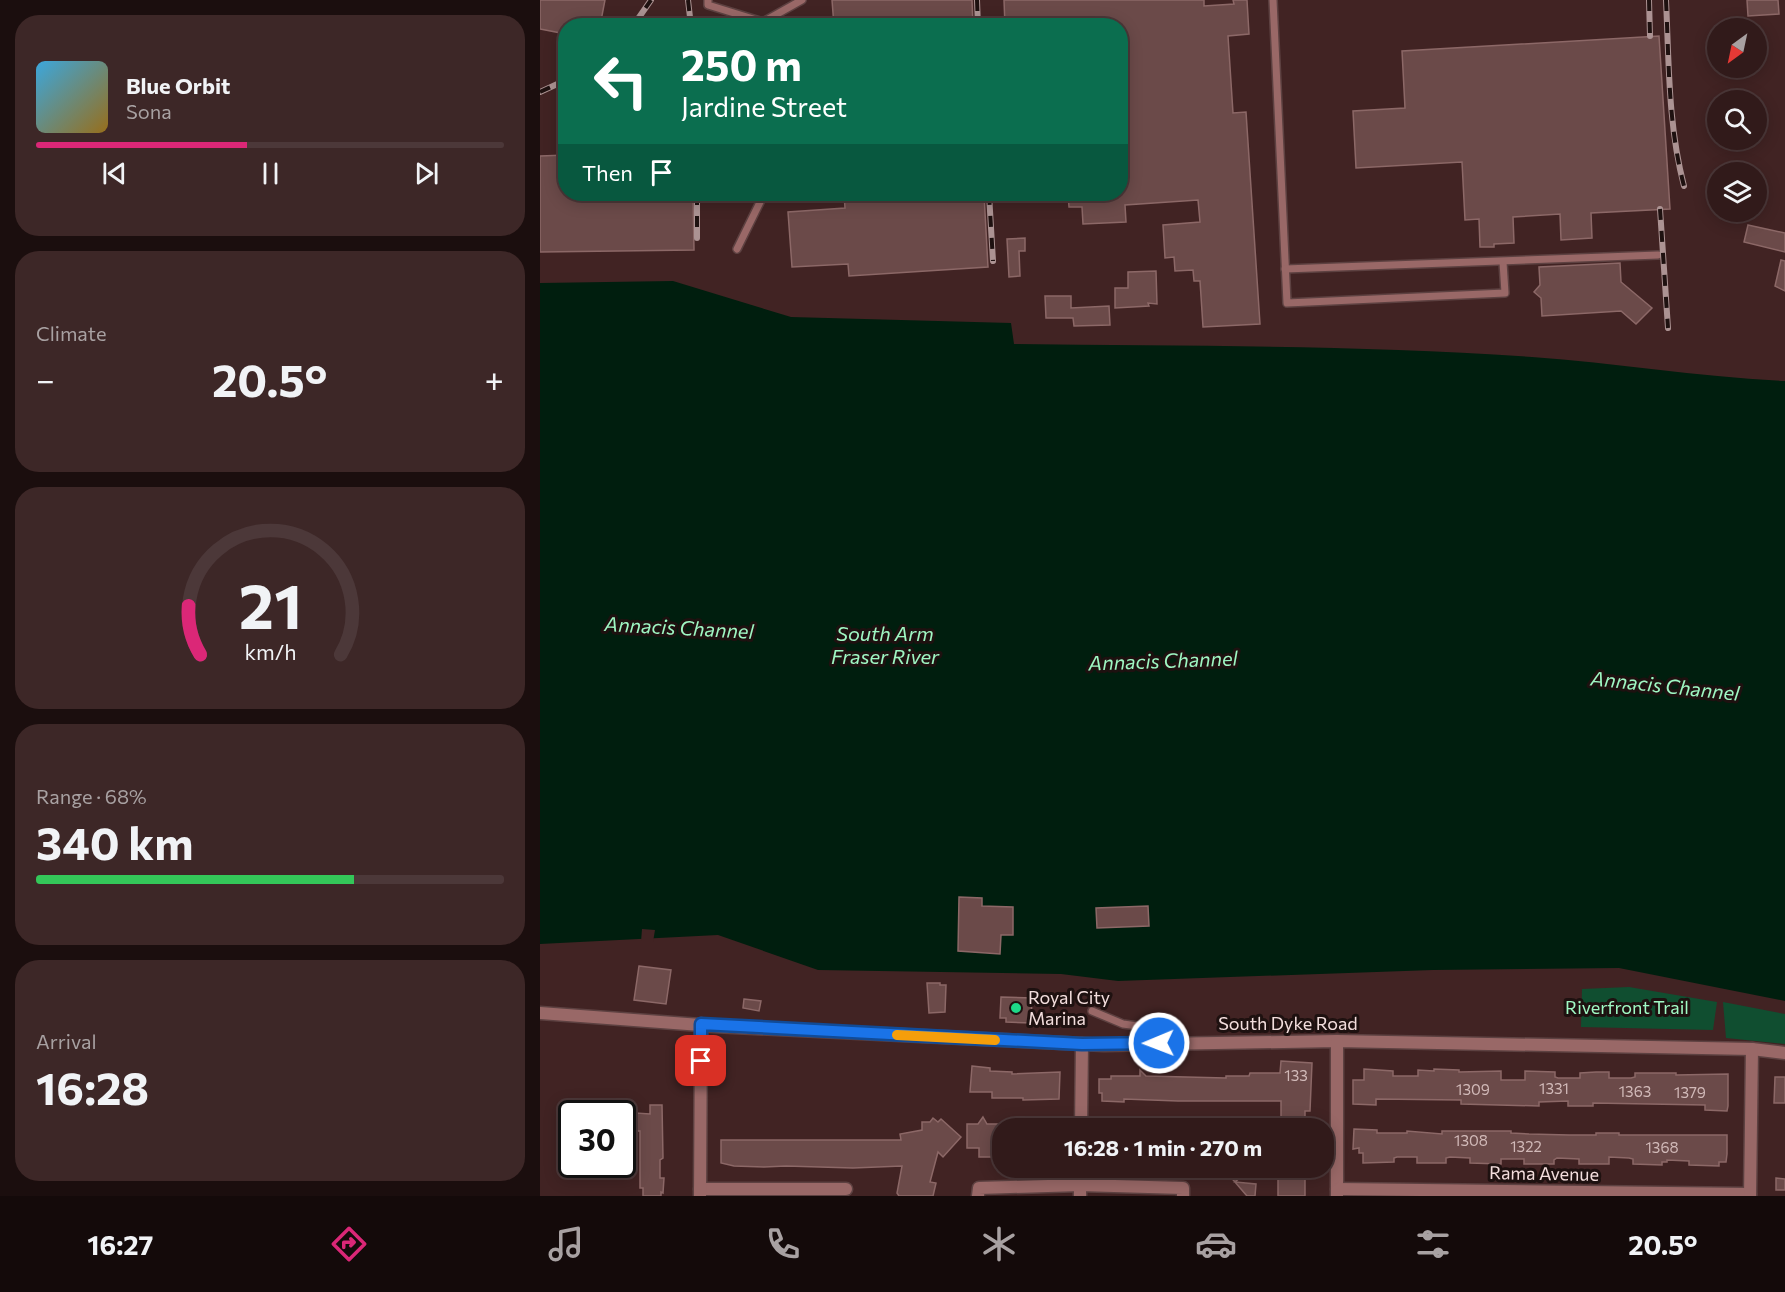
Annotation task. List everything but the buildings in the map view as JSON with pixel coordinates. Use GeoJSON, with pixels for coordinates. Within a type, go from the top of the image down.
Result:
{"type":"FeatureCollection","features":[{"type":"Feature","properties":{"kind":"street","name":"South Dyke Road"},"geometry":{"type":"LineString","coordinates":[[540,1013],[1082,1044],[1337,1041],[1752,1049],[1785,1053]]}},
{"type":"Feature","properties":{"kind":"street"},"geometry":{"type":"LineString","coordinates":[[701,1024],[700,1193],[846,1189]]}},
{"type":"Feature","properties":{"kind":"street"},"geometry":{"type":"LineString","coordinates":[[1337,1041],[1337,1193]]}},
{"type":"Feature","properties":{"kind":"street"},"geometry":{"type":"LineString","coordinates":[[1081,1118],[1082,1044]]}},
{"type":"Feature","properties":{"kind":"street"},"geometry":{"type":"LineString","coordinates":[[1750,1195],[1752,1049]]}},
{"type":"Feature","properties":{"kind":"street"},"geometry":{"type":"LineString","coordinates":[[978,1196],[979,1188],[1080,1191],[1183,1188],[1183,1196]]}},
{"type":"Feature","properties":{"kind":"street","name":"Rama Avenue"},"geometry":{"type":"LineString","coordinates":[[1337,1193],[1750,1195]]}},
{"type":"Feature","properties":{"kind":"lane"},"geometry":{"type":"LineString","coordinates":[[708,0],[708,4],[746,18]]}},
{"type":"Feature","properties":{"kind":"lane"},"geometry":{"type":"LineString","coordinates":[[773,18],[802,0]]}},
{"type":"Feature","properties":{"kind":"lane"},"geometry":{"type":"LineString","coordinates":[[1273,0],[1287,303],[1505,293],[1503,262]]}},
{"type":"Feature","properties":{"kind":"lane"},"geometry":{"type":"LineString","coordinates":[[737,249],[761,201]]}},
{"type":"Feature","properties":{"kind":"lane"},"geometry":{"type":"LineString","coordinates":[[1285,269],[1658,255]]}},
{"type":"Feature","properties":{"kind":"lane"},"geometry":{"type":"LineString","coordinates":[[1092,1011],[1123,1024],[1152,1028],[1159,1043]]}},
{"type":"Feature","properties":{"kind":"green space","name":"Riverfront Trail"},"geometry":{"type":"Polygon","coordinates":[[[1629,987],[1717,1002],[1713,1030],[1581,1027],[1582,989],[1629,987]]]}},
{"type":"Feature","properties":{"kind":"green space"},"geometry":{"type":"Polygon","coordinates":[[[1723,1002],[1785,1014],[1785,1044],[1726,1038],[1723,1002]]]}},
{"type":"Feature","properties":{"kind":"water","name":"South Arm Fraser River"},"geometry":{"type":"Polygon","coordinates":[[[673,281],[791,317],[1011,323],[1014,344],[1273,347],[1467,353],[1785,381],[1785,1001],[1619,968],[1433,970],[1118,981],[1061,974],[818,970],[718,935],[540,944],[540,283],[673,281]]]}},
{"type":"Feature","properties":{"kind":"pier"},"geometry":{"type":"Polygon","coordinates":[[[642,929],[655,930],[653,942],[641,942],[642,929]]]}},
{"type":"Feature","properties":{"kind":"railway"},"geometry":{"type":"LineString","coordinates":[[639,18],[651,0]]}},
{"type":"Feature","properties":{"kind":"railway"},"geometry":{"type":"LineString","coordinates":[[688,0],[690,18]]}},
{"type":"Feature","properties":{"kind":"railway"},"geometry":{"type":"LineString","coordinates":[[977,0],[978,18]]}},
{"type":"Feature","properties":{"kind":"railway"},"geometry":{"type":"LineString","coordinates":[[1649,0],[1650,36]]}},
{"type":"Feature","properties":{"kind":"railway"},"geometry":{"type":"LineString","coordinates":[[1666,0],[1672,117],[1684,186]]}},
{"type":"Feature","properties":{"kind":"railway"},"geometry":{"type":"LineString","coordinates":[[540,92],[558,84]]}},
{"type":"Feature","properties":{"kind":"railway"},"geometry":{"type":"LineString","coordinates":[[697,201],[697,238]]}},
{"type":"Feature","properties":{"kind":"railway"},"geometry":{"type":"LineString","coordinates":[[989,201],[993,261]]}},
{"type":"Feature","properties":{"kind":"railway"},"geometry":{"type":"LineString","coordinates":[[1660,209],[1668,328]]}},
{"type":"Feature","properties":{"kind":"slow traffic"},"geometry":{"type":"LineString","coordinates":[[897,1035],[995,1040]]}},
{"type":"Feature","properties":{"kind":"place","name":"Royal City Marina"},"geometry":{"type":"Point","coordinates":[1016,1008]}},
{"type":"Feature","properties":{"kind":"route"},"geometry":{"type":"LineString","coordinates":[[701,1061],[701,1024],[1104,1045],[1159,1043]]}},
{"type":"Feature","properties":{"kind":"water label","name":"Annacis Channel"},"geometry":{"type":"Point","coordinates":[679,628]}},
{"type":"Feature","properties":{"kind":"water label","name":"Annacis Channel"},"geometry":{"type":"Point","coordinates":[1163,661]}},
{"type":"Feature","properties":{"kind":"water label","name":"Annacis Channel"},"geometry":{"type":"Point","coordinates":[1665,686]}}]}
